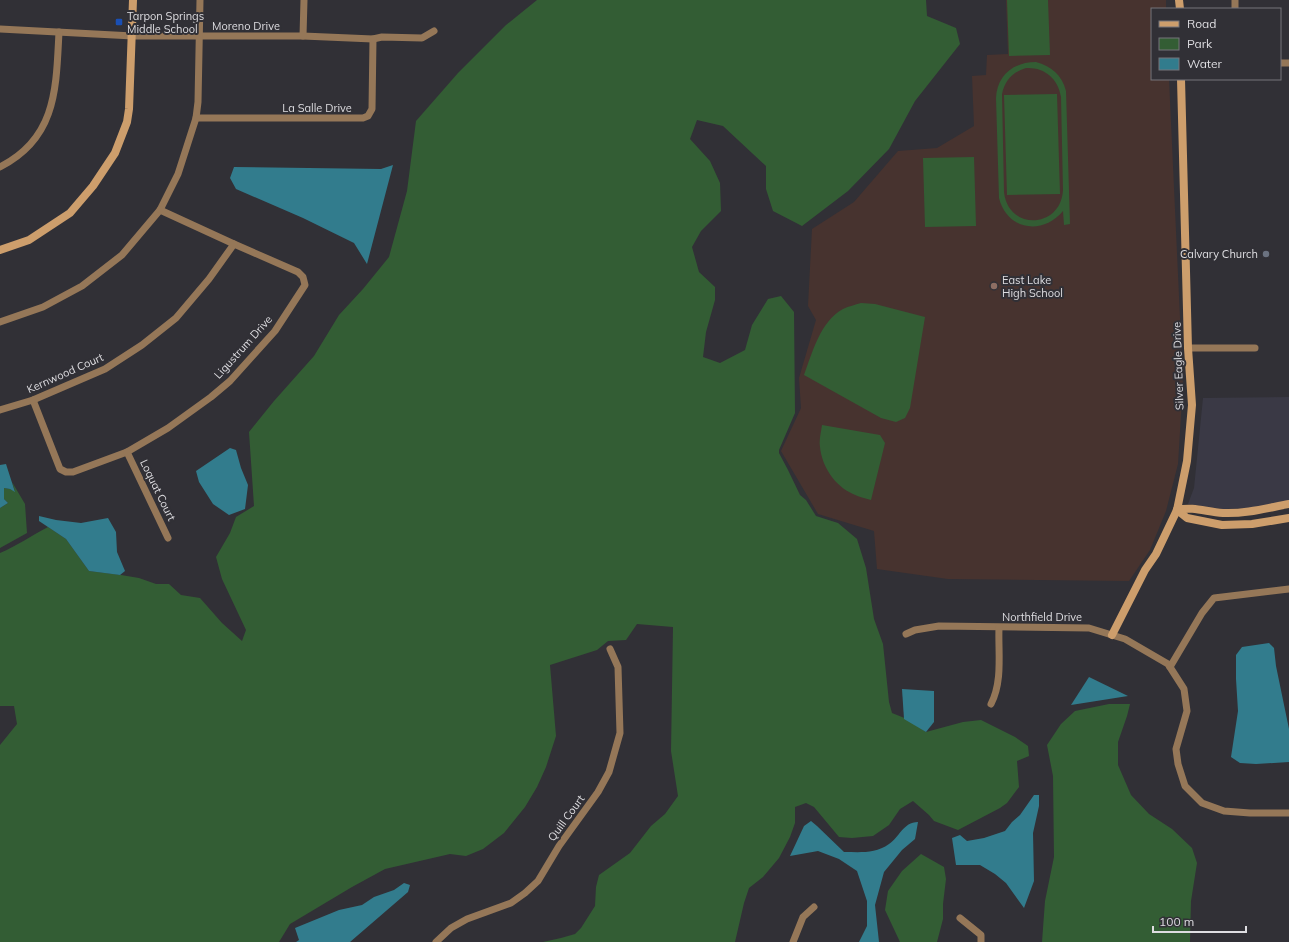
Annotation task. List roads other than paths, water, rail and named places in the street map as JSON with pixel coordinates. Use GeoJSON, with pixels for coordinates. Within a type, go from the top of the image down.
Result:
{"type":"FeatureCollection","features":[{"type":"Feature","properties":{"kind":"street"},"geometry":{"type":"LineString","coordinates":[[0,250],[29,240],[70,213],[93,186],[115,153],[128,116],[133,36],[133,0]]}},
{"type":"Feature","properties":{"kind":"street"},"geometry":{"type":"LineString","coordinates":[[0,322],[43,307],[82,286],[122,255],[160,210],[178,174],[196,118],[200,37],[200,0]]}},
{"type":"Feature","properties":{"kind":"street"},"geometry":{"type":"LineString","coordinates":[[303,36],[304,0]]}},
{"type":"Feature","properties":{"kind":"street","name":"Moreno Drive"},"geometry":{"type":"LineString","coordinates":[[0,30],[133,36],[303,36],[373,39]]}},
{"type":"Feature","properties":{"kind":"street"},"geometry":{"type":"LineString","coordinates":[[373,39],[382,37],[422,38],[434,31]]}},
{"type":"Feature","properties":{"kind":"street"},"geometry":{"type":"LineString","coordinates":[[0,167],[12,161],[31,144],[43,126],[53,101],[57,77],[59,32]]}},
{"type":"Feature","properties":{"kind":"street","name":"La Salle Drive"},"geometry":{"type":"LineString","coordinates":[[196,118],[363,118],[368,116],[372,109],[373,39]]}},
{"type":"Feature","properties":{"kind":"street","name":"Silver Eagle Drive"},"geometry":{"type":"LineString","coordinates":[[1112,635],[1145,570],[1156,554],[1177,510],[1187,461],[1192,405],[1188,348],[1181,80]]}},
{"type":"Feature","properties":{"kind":"street","name":"Ligustrum Drive"},"geometry":{"type":"LineString","coordinates":[[33,400],[60,469],[66,472],[73,472],[127,452],[168,428],[230,381],[275,331],[305,285],[303,277],[298,272],[160,210]]}},
{"type":"Feature","properties":{"kind":"street","name":"Kernwood Court"},"geometry":{"type":"LineString","coordinates":[[0,410],[33,400],[105,369],[142,345],[176,318],[209,279],[234,244]]}},
{"type":"Feature","properties":{"kind":"street"},"geometry":{"type":"LineString","coordinates":[[1188,348],[1255,348]]}},
{"type":"Feature","properties":{"kind":"street","name":"Loquat Court"},"geometry":{"type":"LineString","coordinates":[[127,452],[168,538]]}},
{"type":"Feature","properties":{"kind":"street"},"geometry":{"type":"LineString","coordinates":[[1177,510],[1188,508],[1223,513],[1250,512],[1289,504]]}},
{"type":"Feature","properties":{"kind":"street"},"geometry":{"type":"LineString","coordinates":[[1177,510],[1187,518],[1222,525],[1252,524],[1289,518]]}},
{"type":"Feature","properties":{"kind":"street"},"geometry":{"type":"LineString","coordinates":[[1170,667],[1202,613],[1214,598],[1289,589]]}},
{"type":"Feature","properties":{"kind":"street","name":"Northfield Drive"},"geometry":{"type":"LineString","coordinates":[[906,634],[915,630],[939,626],[1089,628],[1125,639],[1168,664],[1184,689],[1187,711],[1176,749],[1178,764],[1185,786],[1202,803],[1224,811],[1289,813]]}},
{"type":"Feature","properties":{"kind":"street"},"geometry":{"type":"LineString","coordinates":[[991,704],[996,694],[998,682],[999,628]]}},
{"type":"Feature","properties":{"kind":"street","name":"Quill Court"},"geometry":{"type":"LineString","coordinates":[[436,942],[451,928],[467,918],[510,903],[525,893],[538,881],[559,846],[598,792],[609,772],[620,733],[618,667],[610,649]]}},
{"type":"Feature","properties":{"kind":"street"},"geometry":{"type":"LineString","coordinates":[[793,942],[803,917],[814,907]]}},
{"type":"Feature","properties":{"kind":"street"},"geometry":{"type":"LineString","coordinates":[[960,918],[981,935],[981,942]]}},
{"type":"Feature","properties":{"kind":"water"},"geometry":{"type":"Polygon","coordinates":[[[393,165],[367,264],[354,243],[303,218],[236,189],[230,178],[234,167],[381,169],[393,165]]]}},
{"type":"Feature","properties":{"kind":"water"},"geometry":{"type":"Polygon","coordinates":[[[230,448],[236,450],[248,485],[245,509],[229,515],[213,504],[199,482],[196,471],[230,448]]]}},
{"type":"Feature","properties":{"kind":"water"},"geometry":{"type":"Polygon","coordinates":[[[6,464],[15,492],[4,488],[4,499],[8,503],[0,508],[0,465],[6,464]]]}},
{"type":"Feature","properties":{"kind":"water"},"geometry":{"type":"Polygon","coordinates":[[[39,516],[81,523],[108,518],[116,532],[117,552],[125,571],[120,575],[89,571],[66,539],[39,521],[39,516]]]}},
{"type":"Feature","properties":{"kind":"water"},"geometry":{"type":"Polygon","coordinates":[[[1269,643],[1274,648],[1276,666],[1289,729],[1289,762],[1256,764],[1240,763],[1231,757],[1238,711],[1236,655],[1242,647],[1269,643]]]}},
{"type":"Feature","properties":{"kind":"water"},"geometry":{"type":"Polygon","coordinates":[[[1089,677],[1128,696],[1071,705],[1089,677]]]}},
{"type":"Feature","properties":{"kind":"water"},"geometry":{"type":"Polygon","coordinates":[[[902,689],[934,691],[934,722],[926,732],[904,719],[902,689]]]}},
{"type":"Feature","properties":{"kind":"water"},"geometry":{"type":"Polygon","coordinates":[[[1034,795],[1039,795],[1039,806],[1033,833],[1034,881],[1024,908],[1006,883],[995,874],[980,865],[956,865],[952,838],[960,835],[967,841],[984,838],[1005,831],[1020,815],[1034,795]]]}},
{"type":"Feature","properties":{"kind":"water"},"geometry":{"type":"Polygon","coordinates":[[[811,821],[844,852],[867,852],[884,847],[893,841],[905,827],[918,822],[915,839],[902,850],[884,872],[875,905],[879,942],[859,942],[867,926],[867,901],[857,871],[839,859],[818,851],[790,856],[804,826],[811,821]]]}},
{"type":"Feature","properties":{"kind":"water"},"geometry":{"type":"Polygon","coordinates":[[[404,883],[410,885],[408,892],[350,942],[296,942],[299,940],[295,928],[339,910],[362,905],[374,897],[394,890],[404,883]]]}},
{"type":"Feature","properties":{"kind":"place","name":"Tarpon Springs Middle School"},"geometry":{"type":"Point","coordinates":[119,22]}},
{"type":"Feature","properties":{"kind":"place","name":"Calvary Church"},"geometry":{"type":"Point","coordinates":[1266,254]}},
{"type":"Feature","properties":{"kind":"place","name":"East Lake High School"},"geometry":{"type":"Point","coordinates":[994,286]}}]}
